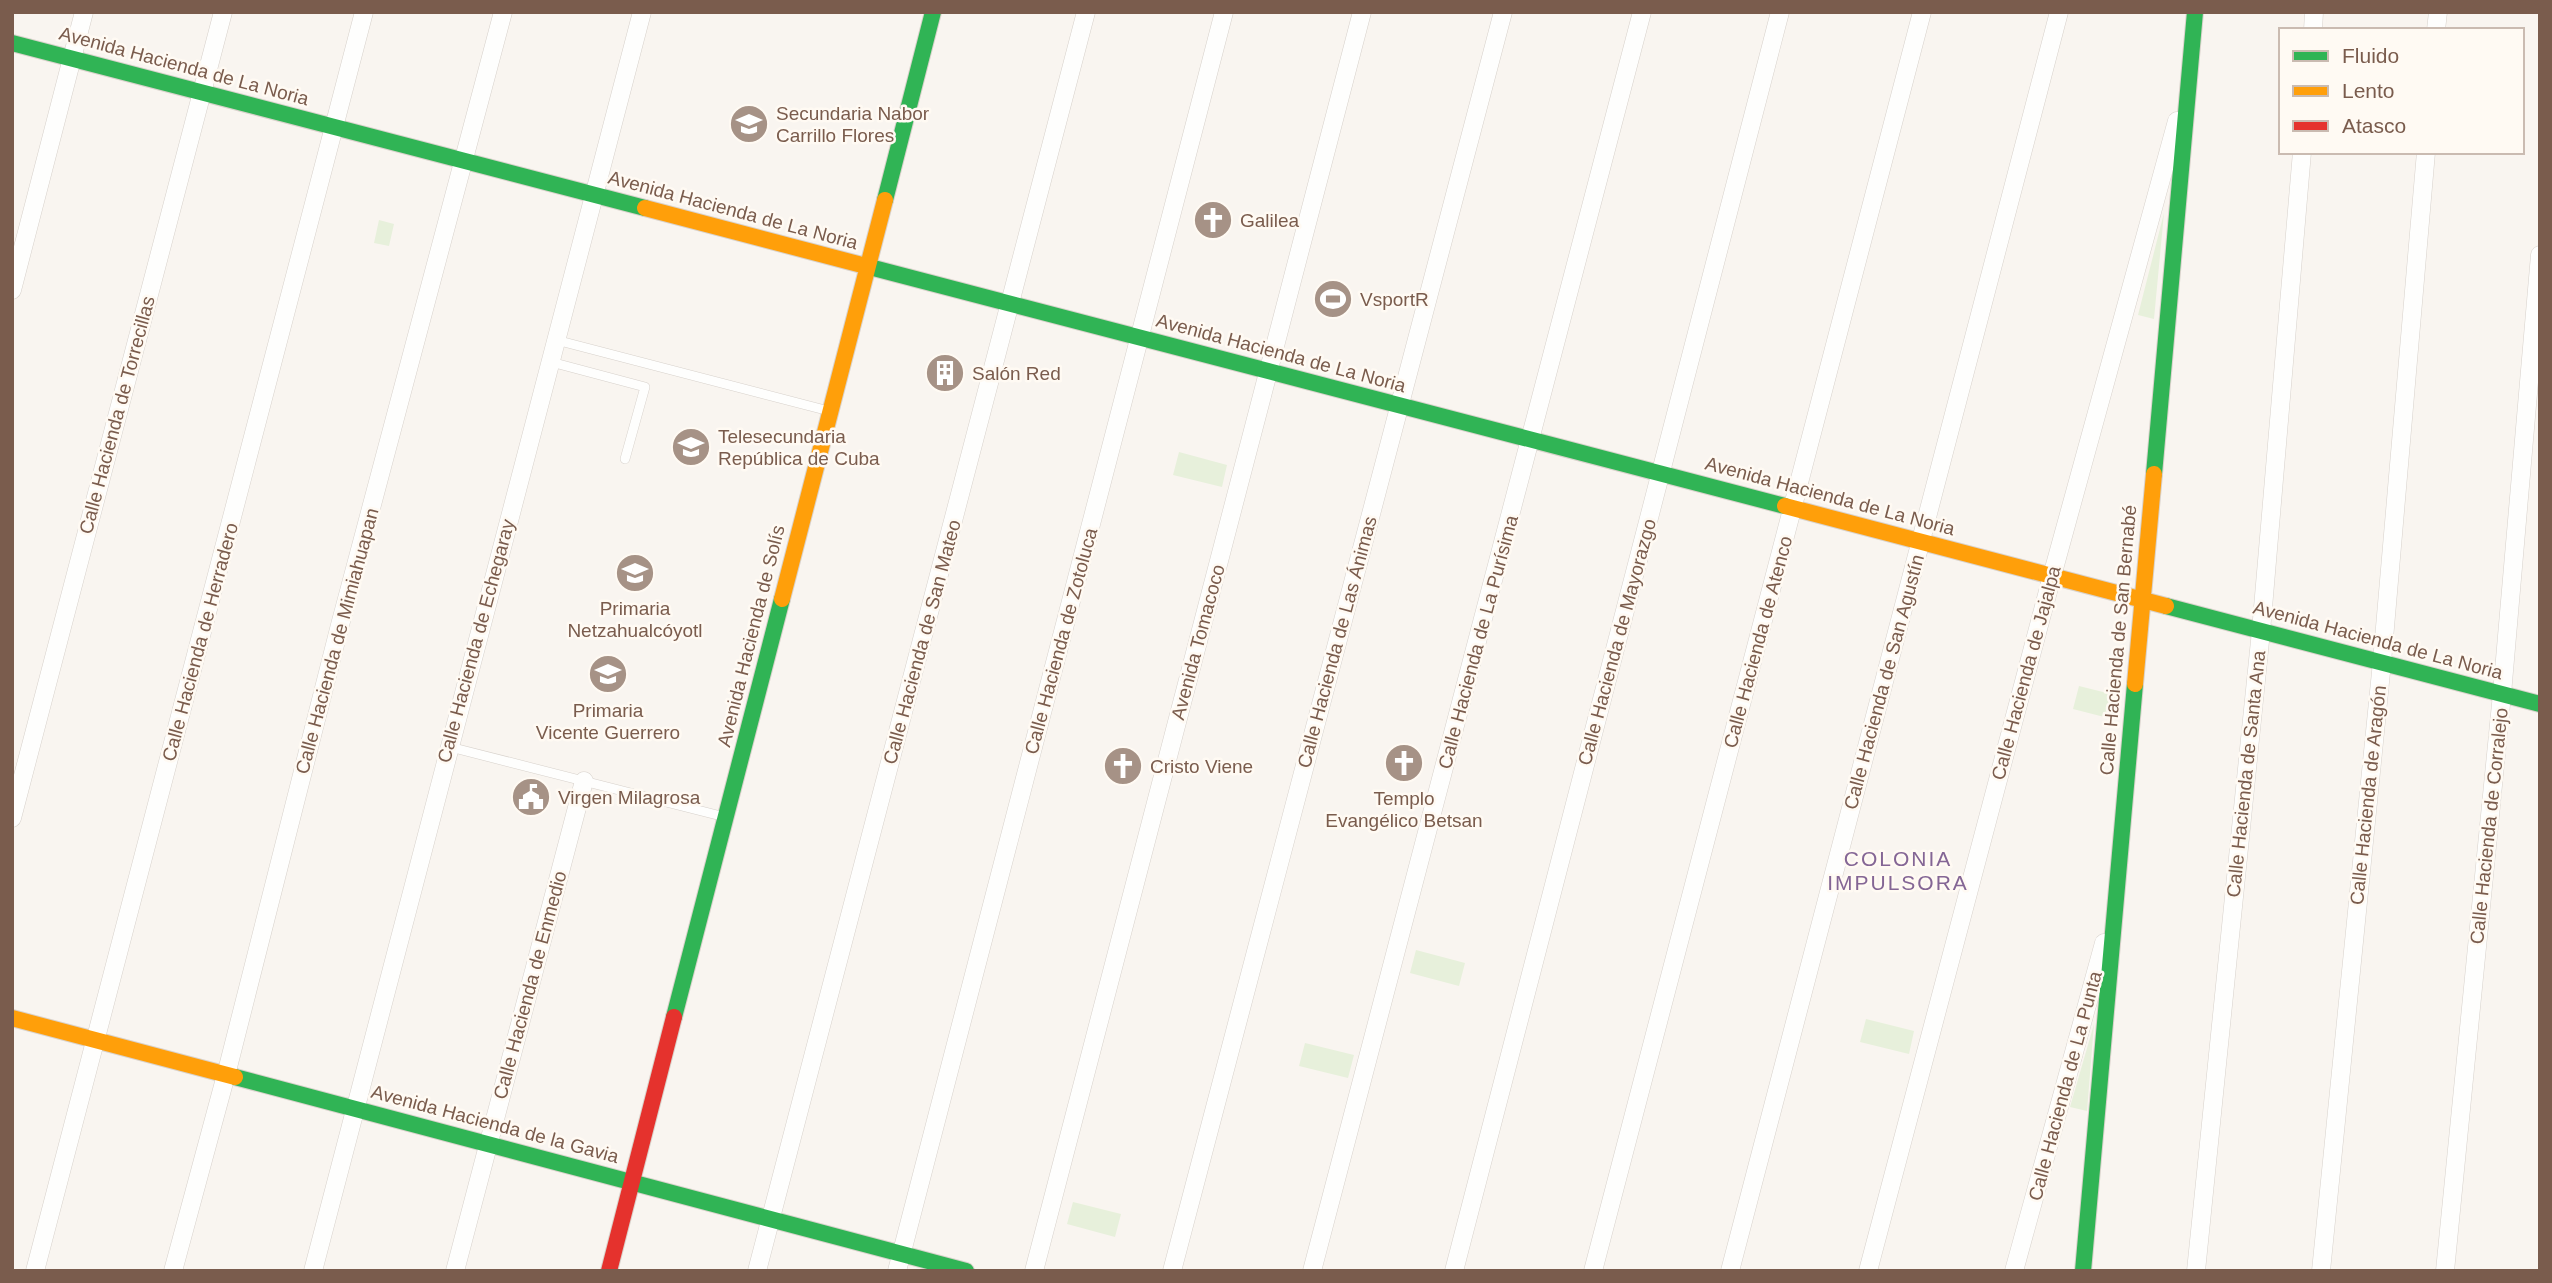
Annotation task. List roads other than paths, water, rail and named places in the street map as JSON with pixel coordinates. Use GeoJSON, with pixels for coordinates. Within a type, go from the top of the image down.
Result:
{"type":"FeatureCollection","features":[{"type":"Feature","properties":{"kind":"street"},"geometry":{"type":"LineString","coordinates":[[12,290],[84,12]]}},
{"type":"Feature","properties":{"kind":"street","name":"Calle Hacienda de Torrecillas"},"geometry":{"type":"LineString","coordinates":[[12,818],[223,12]]}},
{"type":"Feature","properties":{"kind":"street","name":"Calle Hacienda de Herradero"},"geometry":{"type":"LineString","coordinates":[[35,1271],[364,12]]}},
{"type":"Feature","properties":{"kind":"street","name":"Calle Hacienda de Mimiahuapan"},"geometry":{"type":"LineString","coordinates":[[173,1271],[503,12]]}},
{"type":"Feature","properties":{"kind":"street","name":"Calle Hacienda de Echegaray"},"geometry":{"type":"LineString","coordinates":[[313,1271],[448,746],[642,12]]}},
{"type":"Feature","properties":{"kind":"street","name":"Avenida Hacienda de Solís"},"geometry":{"type":"LineString","coordinates":[[609,1271],[933,12]]}},
{"type":"Feature","properties":{"kind":"street","name":"Calle Hacienda de San Mateo"},"geometry":{"type":"LineString","coordinates":[[757,1271],[1086,12]]}},
{"type":"Feature","properties":{"kind":"street","name":"Calle Hacienda de Zotoluca"},"geometry":{"type":"LineString","coordinates":[[900,1262],[1224,12]]}},
{"type":"Feature","properties":{"kind":"street","name":"Avenida Tomacoco"},"geometry":{"type":"LineString","coordinates":[[1034,1271],[1362,12]]}},
{"type":"Feature","properties":{"kind":"street","name":"Calle Hacienda de Las Ánimas"},"geometry":{"type":"LineString","coordinates":[[1171,1271],[1503,12]]}},
{"type":"Feature","properties":{"kind":"street","name":"Calle Hacienda de La Purísima"},"geometry":{"type":"LineString","coordinates":[[1312,1271],[1642,12]]}},
{"type":"Feature","properties":{"kind":"street","name":"Calle Hacienda de Mayorazgo"},"geometry":{"type":"LineString","coordinates":[[1454,1271],[1780,12]]}},
{"type":"Feature","properties":{"kind":"street","name":"Calle Hacienda de Atenco"},"geometry":{"type":"LineString","coordinates":[[1593,1271],[1922,12]]}},
{"type":"Feature","properties":{"kind":"street","name":"Calle Hacienda de San Agustín"},"geometry":{"type":"LineString","coordinates":[[1730,1271],[2059,12]]}},
{"type":"Feature","properties":{"kind":"street","name":"Calle Hacienda de San Bernabé"},"geometry":{"type":"LineString","coordinates":[[2083,1271],[2195,12]]}},
{"type":"Feature","properties":{"kind":"street","name":"Avenida Hacienda de La Noria"},"geometry":{"type":"LineString","coordinates":[[12,43],[2540,704]]}},
{"type":"Feature","properties":{"kind":"street","name":"Calle Hacienda de Jajalpa"},"geometry":{"type":"LineString","coordinates":[[1868,1271],[2052,576],[2189,77]]}},
{"type":"Feature","properties":{"kind":"street","name":"Calle Hacienda de Santa Ana"},"geometry":{"type":"LineString","coordinates":[[2196,1271],[2261,631],[2302,154]]}},
{"type":"Feature","properties":{"kind":"street","name":"Calle Hacienda de Aragón"},"geometry":{"type":"LineString","coordinates":[[2321,1271],[2382,662],[2426,154]]}},
{"type":"Feature","properties":{"kind":"street","name":"Calle Hacienda de Corralejo"},"geometry":{"type":"LineString","coordinates":[[2445,1271],[2502,694],[2540,255]]}},
{"type":"Feature","properties":{"kind":"street","name":"Calle Hacienda de Enmedio"},"geometry":{"type":"LineString","coordinates":[[455,1271],[584,781]]}},
{"type":"Feature","properties":{"kind":"street","name":"Calle Hacienda de La Punta"},"geometry":{"type":"LineString","coordinates":[[2014,1271],[2116,901]]}},
{"type":"Feature","properties":{"kind":"street","name":"Avenida Hacienda de la Gavia"},"geometry":{"type":"LineString","coordinates":[[12,1018],[771,1219],[900,1262],[966,1271]]}},
{"type":"Feature","properties":{"kind":"lane"},"geometry":{"type":"LineString","coordinates":[[556,340],[831,411]]}},
{"type":"Feature","properties":{"kind":"lane"},"geometry":{"type":"LineString","coordinates":[[551,362],[645,387],[625,459]]}},
{"type":"Feature","properties":{"kind":"lane"},"geometry":{"type":"LineString","coordinates":[[448,746],[726,817]]}},
{"type":"Feature","properties":{"kind":"place","name":"Secundaria Nabor Carrillo Flores"},"geometry":{"type":"Point","coordinates":[749,124]}},
{"type":"Feature","properties":{"kind":"place","name":"Galilea"},"geometry":{"type":"Point","coordinates":[1213,220]}},
{"type":"Feature","properties":{"kind":"place","name":"VsportR"},"geometry":{"type":"Point","coordinates":[1333,299]}},
{"type":"Feature","properties":{"kind":"place","name":"Salón Red"},"geometry":{"type":"Point","coordinates":[945,373]}},
{"type":"Feature","properties":{"kind":"place","name":"Telesecundaria República de Cuba"},"geometry":{"type":"Point","coordinates":[691,447]}},
{"type":"Feature","properties":{"kind":"place","name":"Primaria Netzahualcóyotl"},"geometry":{"type":"Point","coordinates":[635,573]}},
{"type":"Feature","properties":{"kind":"place","name":"Primaria Vicente Guerrero"},"geometry":{"type":"Point","coordinates":[608,674]}},
{"type":"Feature","properties":{"kind":"place","name":"Templo Evangélico Betsan"},"geometry":{"type":"Point","coordinates":[1404,763]}},
{"type":"Feature","properties":{"kind":"place","name":"Cristo Viene"},"geometry":{"type":"Point","coordinates":[1123,766]}},
{"type":"Feature","properties":{"kind":"place","name":"Virgen Milagrosa"},"geometry":{"type":"Point","coordinates":[531,797]}},
{"type":"Feature","properties":{"kind":"district","name":"COLONIA IMPULSORA"},"geometry":{"type":"Point","coordinates":[1898,870]}}]}
